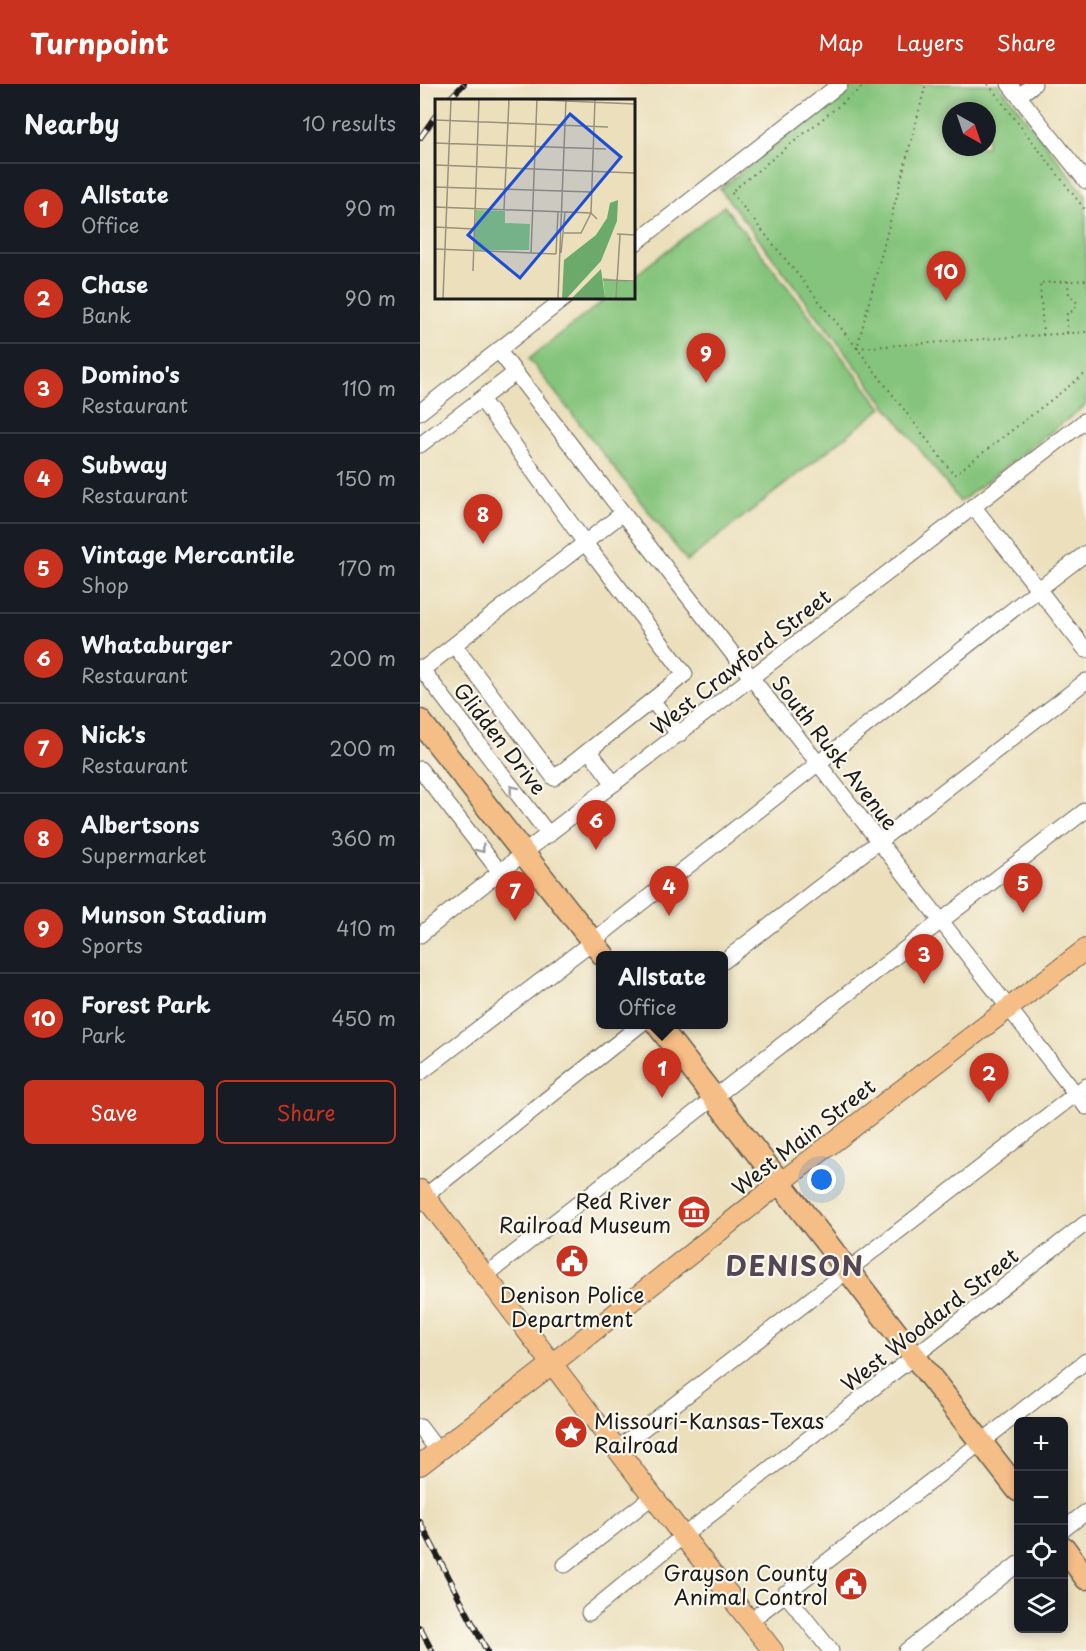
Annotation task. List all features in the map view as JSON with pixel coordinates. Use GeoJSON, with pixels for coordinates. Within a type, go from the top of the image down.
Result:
{"type":"FeatureCollection","features":[{"type":"Feature","properties":{"kind":"highway"},"geometry":{"type":"LineString","coordinates":[[420,721],[598,948]]}},
{"type":"Feature","properties":{"kind":"highway"},"geometry":{"type":"LineString","coordinates":[[661,1029],[1014,1485]]}},
{"type":"Feature","properties":{"kind":"highway"},"geometry":{"type":"LineString","coordinates":[[1068,1553],[1086,1578]]}},
{"type":"Feature","properties":{"kind":"main road","name":"West Main Street"},"geometry":{"type":"LineString","coordinates":[[420,1465],[552,1364],[780,1183],[1086,949]]}},
{"type":"Feature","properties":{"kind":"main road"},"geometry":{"type":"LineString","coordinates":[[422,1193],[773,1651]]}},
{"type":"Feature","properties":{"kind":"street"},"geometry":{"type":"LineString","coordinates":[[634,244],[840,84]]}},
{"type":"Feature","properties":{"kind":"street"},"geometry":{"type":"LineString","coordinates":[[1034,84],[1014,90],[1084,174]]}},
{"type":"Feature","properties":{"kind":"street"},"geometry":{"type":"LineString","coordinates":[[420,412],[565,298]]}},
{"type":"Feature","properties":{"kind":"street","name":"South Rusk Avenue"},"geometry":{"type":"LineString","coordinates":[[498,350],[940,921],[1010,1008],[1081,1090],[1086,1107]]}},
{"type":"Feature","properties":{"kind":"street"},"geometry":{"type":"LineString","coordinates":[[420,446],[515,373]]}},
{"type":"Feature","properties":{"kind":"street"},"geometry":{"type":"LineString","coordinates":[[454,645],[554,778],[685,674],[585,543],[481,399]]}},
{"type":"Feature","properties":{"kind":"street","name":"West Crawford Street"},"geometry":{"type":"LineString","coordinates":[[420,935],[1086,420]]}},
{"type":"Feature","properties":{"kind":"street"},"geometry":{"type":"LineString","coordinates":[[973,506],[1086,650]]}},
{"type":"Feature","properties":{"kind":"street"},"geometry":{"type":"LineString","coordinates":[[421,669],[622,513]]}},
{"type":"Feature","properties":{"kind":"street"},"geometry":{"type":"LineString","coordinates":[[420,1073],[598,948],[818,763],[1086,553]]}},
{"type":"Feature","properties":{"kind":"street","name":"Glidden Drive"},"geometry":{"type":"LineString","coordinates":[[421,669],[549,835]]}},
{"type":"Feature","properties":{"kind":"street"},"geometry":{"type":"LineString","coordinates":[[728,957],[1086,681]]}},
{"type":"Feature","properties":{"kind":"street"},"geometry":{"type":"LineString","coordinates":[[652,700],[679,735]]}},
{"type":"Feature","properties":{"kind":"street"},"geometry":{"type":"LineString","coordinates":[[589,750],[614,784]]}},
{"type":"Feature","properties":{"kind":"street"},"geometry":{"type":"LineString","coordinates":[[420,770],[500,872]]}},
{"type":"Feature","properties":{"kind":"street"},"geometry":{"type":"LineString","coordinates":[[485,1276],[1086,810]]}},
{"type":"Feature","properties":{"kind":"street"},"geometry":{"type":"LineString","coordinates":[[422,1193],[635,1029]]}},
{"type":"Feature","properties":{"kind":"street"},"geometry":{"type":"LineString","coordinates":[[617,1449],[1081,1090]]}},
{"type":"Feature","properties":{"kind":"street","name":"West Woodard Street"},"geometry":{"type":"LineString","coordinates":[[589,1613],[683,1536],[1086,1223]]}},
{"type":"Feature","properties":{"kind":"street"},"geometry":{"type":"LineString","coordinates":[[750,1621],[1086,1361]]}},
{"type":"Feature","properties":{"kind":"street"},"geometry":{"type":"LineString","coordinates":[[420,1427],[438,1451]]}},
{"type":"Feature","properties":{"kind":"street"},"geometry":{"type":"LineString","coordinates":[[565,1565],[652,1496]]}},
{"type":"Feature","properties":{"kind":"street"},"geometry":{"type":"LineString","coordinates":[[1068,1526],[1086,1513]]}},
{"type":"Feature","properties":{"kind":"street"},"geometry":{"type":"LineString","coordinates":[[906,1651],[1014,1567]]}},
{"type":"Feature","properties":{"kind":"street"},"geometry":{"type":"LineString","coordinates":[[785,1593],[831,1651]]}},
{"type":"Feature","properties":{"kind":"path"},"geometry":{"type":"LineString","coordinates":[[866,84],[730,192],[857,348],[954,475],[1086,373]]}},
{"type":"Feature","properties":{"kind":"path"},"geometry":{"type":"LineString","coordinates":[[857,348],[926,84]]}},
{"type":"Feature","properties":{"kind":"path"},"geometry":{"type":"LineString","coordinates":[[988,84],[1086,211]]}},
{"type":"Feature","properties":{"kind":"path"},"geometry":{"type":"LineString","coordinates":[[1043,335],[1040,283],[1086,280]]}},
{"type":"Feature","properties":{"kind":"path"},"geometry":{"type":"LineString","coordinates":[[1067,333],[1067,313],[1077,305],[1069,295],[1068,282]]}},
{"type":"Feature","properties":{"kind":"path"},"geometry":{"type":"LineString","coordinates":[[857,348],[1086,332]]}},
{"type":"Feature","properties":{"kind":"green space"},"geometry":{"type":"Polygon","coordinates":[[[853,84],[999,84],[1086,196],[1086,405],[960,502],[720,189],[853,84]]]}},
{"type":"Feature","properties":{"kind":"green space"},"geometry":{"type":"Polygon","coordinates":[[[724,206],[882,408],[687,561],[529,359],[607,298],[634,298],[634,276],[724,206]]]}},
{"type":"Feature","properties":{"kind":"railway"},"geometry":{"type":"LineString","coordinates":[[449,99],[464,84]]}},
{"type":"Feature","properties":{"kind":"railway"},"geometry":{"type":"LineString","coordinates":[[420,138],[435,116]]}},
{"type":"Feature","properties":{"kind":"railway"},"geometry":{"type":"LineString","coordinates":[[420,1522],[487,1651]]}},
{"type":"Feature","properties":{"kind":"railway"},"geometry":{"type":"LineString","coordinates":[[420,1628],[432,1651]]}},
{"type":"Feature","properties":{"kind":"place","name":"Forest Park"},"geometry":{"type":"Point","coordinates":[946,301]}},
{"type":"Feature","properties":{"kind":"place","name":"Munson Stadium"},"geometry":{"type":"Point","coordinates":[706,383]}},
{"type":"Feature","properties":{"kind":"place","name":"Albertsons"},"geometry":{"type":"Point","coordinates":[483,544]}},
{"type":"Feature","properties":{"kind":"place","name":"Whataburger"},"geometry":{"type":"Point","coordinates":[596,850]}},
{"type":"Feature","properties":{"kind":"place","name":"Vintage Mercantile"},"geometry":{"type":"Point","coordinates":[1023,913]}},
{"type":"Feature","properties":{"kind":"place","name":"Subway"},"geometry":{"type":"Point","coordinates":[669,916]}},
{"type":"Feature","properties":{"kind":"place","name":"Nick's"},"geometry":{"type":"Point","coordinates":[515,921]}},
{"type":"Feature","properties":{"kind":"place","name":"Domino's"},"geometry":{"type":"Point","coordinates":[924,984]}},
{"type":"Feature","properties":{"kind":"place","name":"Allstate"},"geometry":{"type":"Point","coordinates":[662,1098]}},
{"type":"Feature","properties":{"kind":"place","name":"Chase"},"geometry":{"type":"Point","coordinates":[989,1103]}},
{"type":"Feature","properties":{"kind":"place","name":"Red River Railroad Museum"},"geometry":{"type":"Point","coordinates":[694,1212]}},
{"type":"Feature","properties":{"kind":"place","name":"Denison Police Department"},"geometry":{"type":"Point","coordinates":[572,1261]}},
{"type":"Feature","properties":{"kind":"place","name":"Missouri-Kansas-Texas Railroad"},"geometry":{"type":"Point","coordinates":[571,1432]}},
{"type":"Feature","properties":{"kind":"place","name":"Grayson County Animal Control"},"geometry":{"type":"Point","coordinates":[851,1584]}},
{"type":"Feature","properties":{"kind":"district","name":"DENISON"},"geometry":{"type":"Point","coordinates":[795,1264]}}]}
